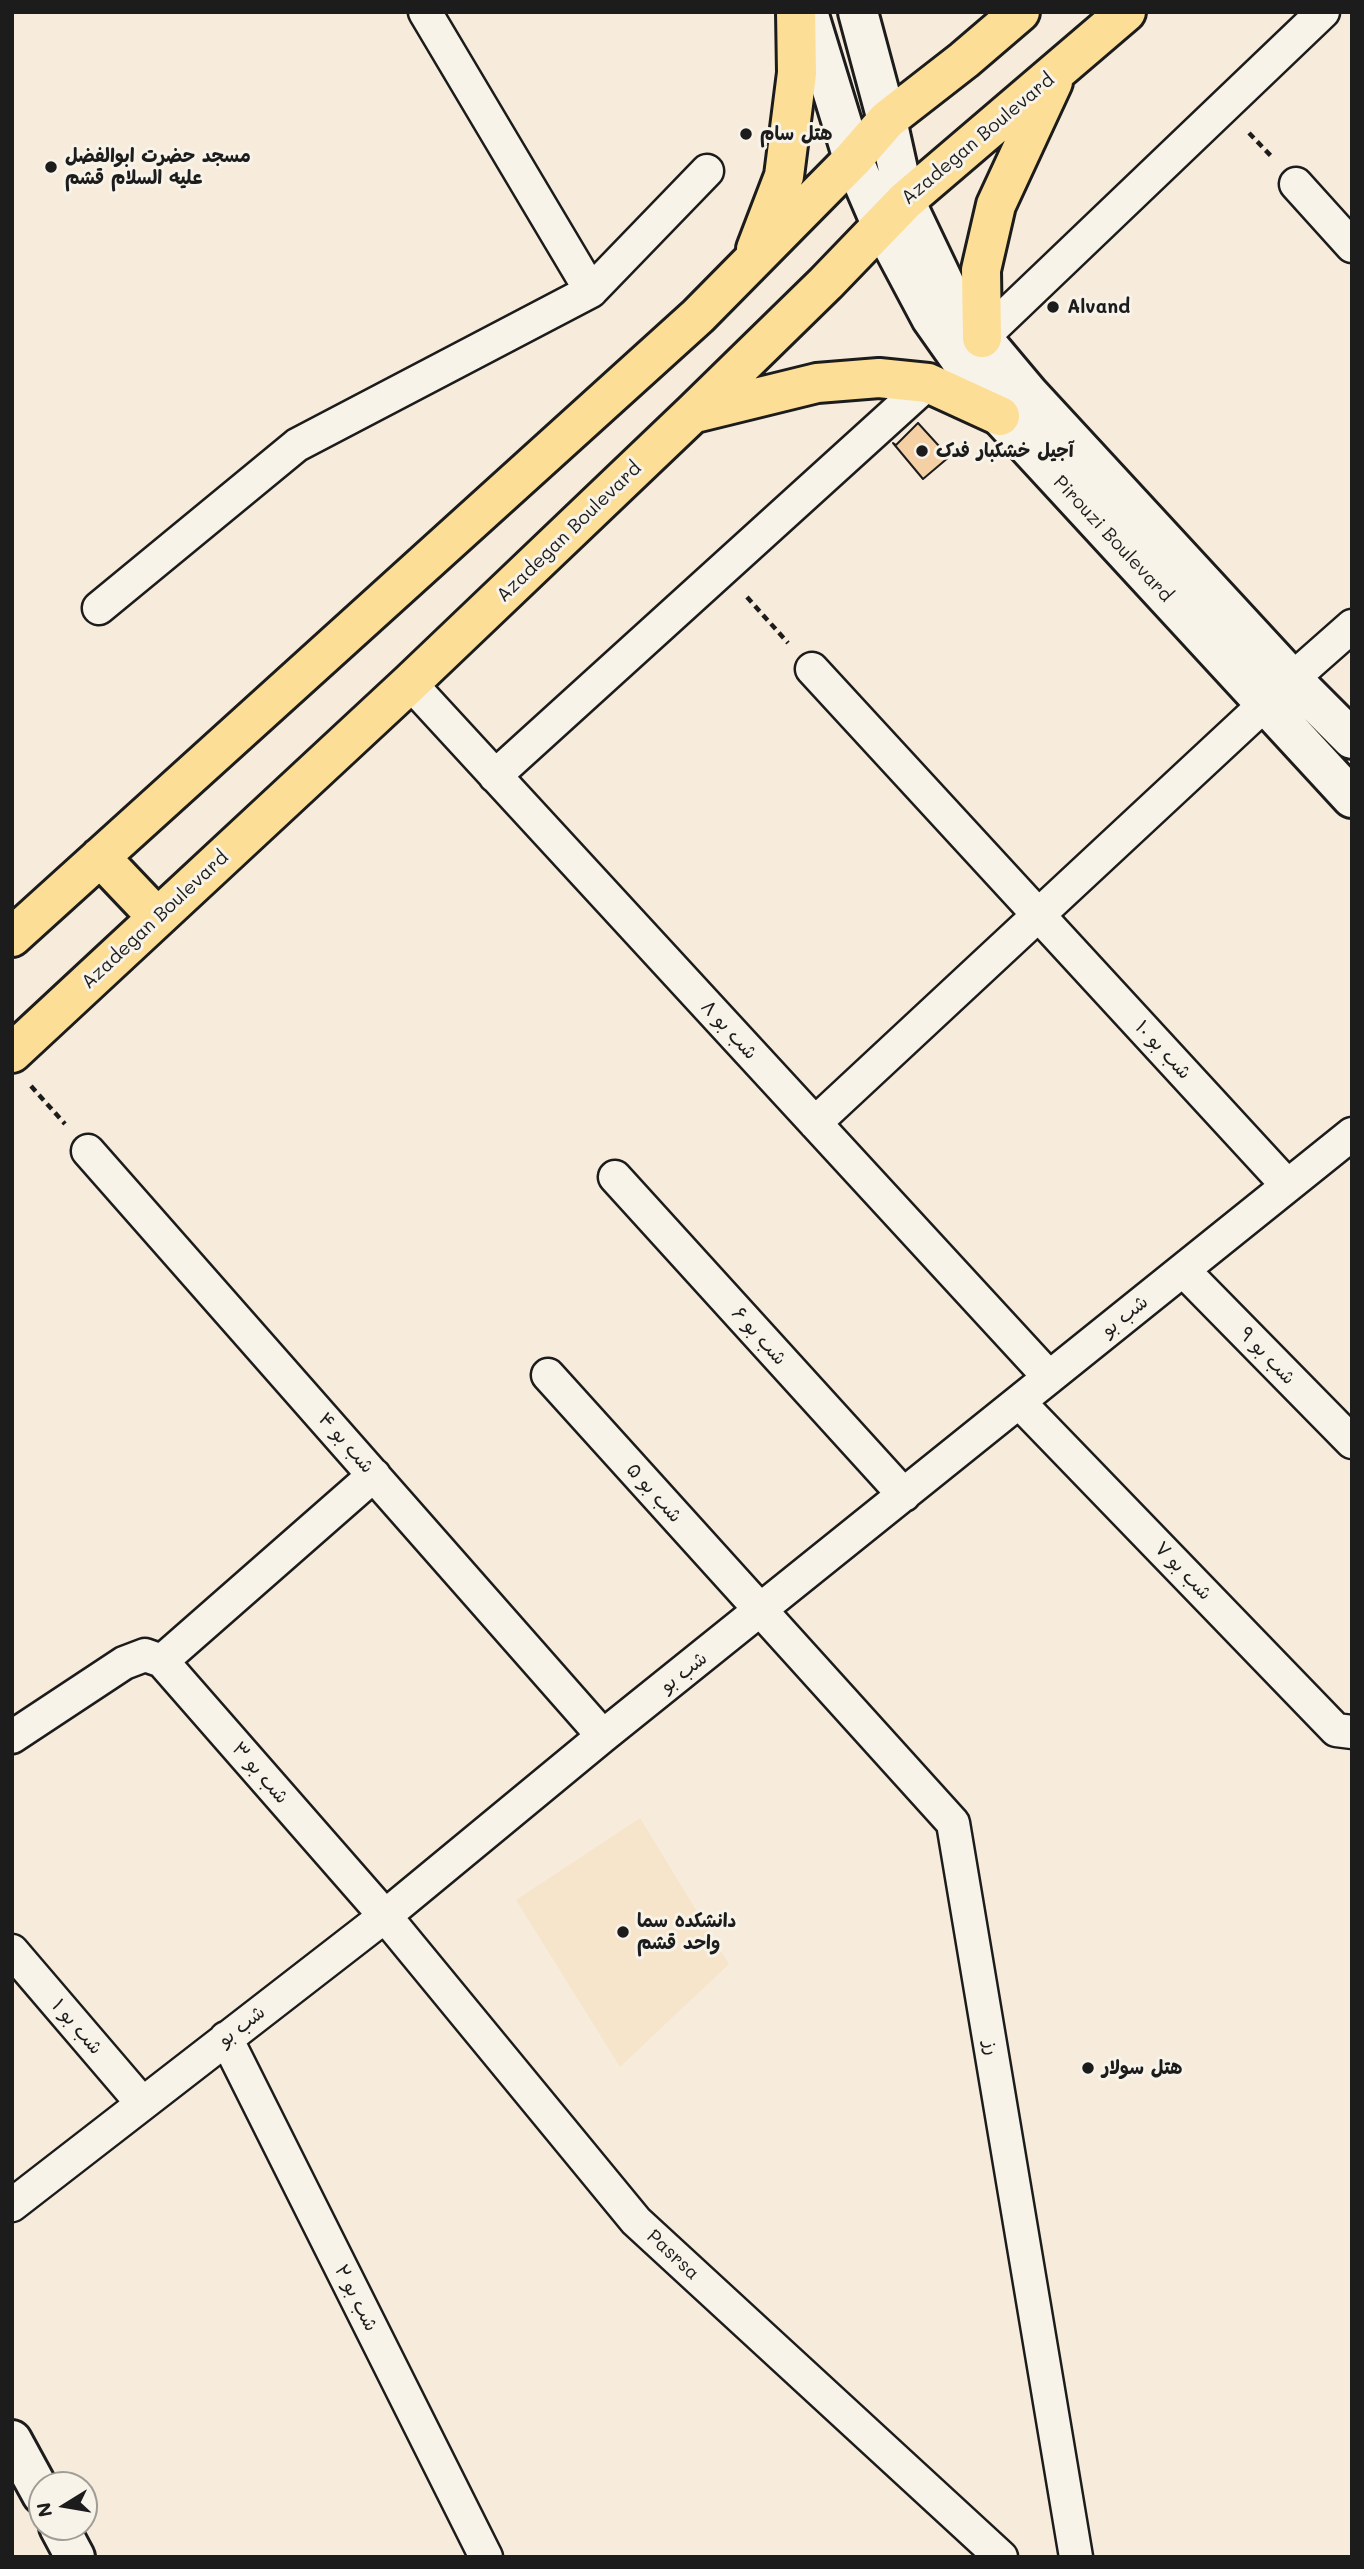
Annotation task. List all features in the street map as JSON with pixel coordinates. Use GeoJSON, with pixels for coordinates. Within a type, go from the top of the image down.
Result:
{"type":"FeatureCollection","features":[{"type":"Feature","properties":{"kind":"main road"},"geometry":{"type":"LineString","coordinates":[[750,264],[784,176],[797,73],[796,12]]}},
{"type":"Feature","properties":{"kind":"main road"},"geometry":{"type":"LineString","coordinates":[[808,12],[853,159],[893,213]]}},
{"type":"Feature","properties":{"kind":"main road"},"geometry":{"type":"LineString","coordinates":[[858,12],[887,120],[893,213]]}},
{"type":"Feature","properties":{"kind":"main road"},"geometry":{"type":"LineString","coordinates":[[12,937],[698,316],[853,159],[887,120],[1020,12]]}},
{"type":"Feature","properties":{"kind":"main road","name":"Azadegan Boulevard"},"geometry":{"type":"LineString","coordinates":[[21,1069],[157,917],[410,683],[693,413],[826,283],[893,213],[1126,12]]}},
{"type":"Feature","properties":{"kind":"main road"},"geometry":{"type":"LineString","coordinates":[[982,338],[981,270],[996,205],[1057,72]]}},
{"type":"Feature","properties":{"kind":"main road","name":"Pirouzi Boulevard"},"geometry":{"type":"LineString","coordinates":[[893,213],[982,338],[1279,692],[1352,798]]}},
{"type":"Feature","properties":{"kind":"main road","name":"Pirouzi Boulevard"},"geometry":{"type":"LineString","coordinates":[[893,213],[931,318],[1000,416],[1279,692],[1352,739]]}},
{"type":"Feature","properties":{"kind":"main road"},"geometry":{"type":"LineString","coordinates":[[693,413],[817,383],[879,379],[928,383],[1000,416]]}},
{"type":"Feature","properties":{"kind":"main road"},"geometry":{"type":"LineString","coordinates":[[100,857],[157,917]]}},
{"type":"Feature","properties":{"kind":"main road"},"geometry":{"type":"LineString","coordinates":[[12,2440],[29,2471]]}},
{"type":"Feature","properties":{"kind":"main road"},"geometry":{"type":"LineString","coordinates":[[66,2541],[75,2557]]}},
{"type":"Feature","properties":{"kind":"street"},"geometry":{"type":"LineString","coordinates":[[425,12],[591,291]]}},
{"type":"Feature","properties":{"kind":"street"},"geometry":{"type":"LineString","coordinates":[[982,338],[1323,12]]}},
{"type":"Feature","properties":{"kind":"street"},"geometry":{"type":"LineString","coordinates":[[99,608],[298,445],[591,291],[707,171]]}},
{"type":"Feature","properties":{"kind":"street"},"geometry":{"type":"LineString","coordinates":[[1296,184],[1352,247]]}},
{"type":"Feature","properties":{"kind":"street"},"geometry":{"type":"LineString","coordinates":[[495,775],[928,383]]}},
{"type":"Feature","properties":{"kind":"street"},"geometry":{"type":"LineString","coordinates":[[815,1123],[1352,626]]}},
{"type":"Feature","properties":{"kind":"street","name":"شب بو ۱۰"},"geometry":{"type":"LineString","coordinates":[[812,669],[1287,1185]]}},
{"type":"Feature","properties":{"kind":"street","name":"شب بو ۸"},"geometry":{"type":"LineString","coordinates":[[410,683],[1049,1377]]}},
{"type":"Feature","properties":{"kind":"street","name":"شب بو"},"geometry":{"type":"LineString","coordinates":[[12,2205],[385,1916],[603,1736],[1352,1134]]}},
{"type":"Feature","properties":{"kind":"street","name":"شب بو ۴"},"geometry":{"type":"LineString","coordinates":[[88,1151],[603,1736]]}},
{"type":"Feature","properties":{"kind":"street","name":"شب بو ۶"},"geometry":{"type":"LineString","coordinates":[[615,1177],[904,1495]]}},
{"type":"Feature","properties":{"kind":"street","name":"شب بو ۹"},"geometry":{"type":"LineString","coordinates":[[1183,1270],[1352,1442]]}},
{"type":"Feature","properties":{"kind":"street","name":"شب بو ۵"},"geometry":{"type":"LineString","coordinates":[[548,1375],[760,1611]]}},
{"type":"Feature","properties":{"kind":"street","name":"شب بو ۷"},"geometry":{"type":"LineString","coordinates":[[1019,1402],[1336,1730],[1351,1732]]}},
{"type":"Feature","properties":{"kind":"street"},"geometry":{"type":"LineString","coordinates":[[12,1737],[124,1664],[145,1655],[162,1661],[374,1475]]}},
{"type":"Feature","properties":{"kind":"street","name":"رز"},"geometry":{"type":"LineString","coordinates":[[760,1611],[953,1823],[1076,2557]]}},
{"type":"Feature","properties":{"kind":"street","name":"شب بو ۳"},"geometry":{"type":"LineString","coordinates":[[162,1661],[385,1916]]}},
{"type":"Feature","properties":{"kind":"street","name":"Pasrsa"},"geometry":{"type":"LineString","coordinates":[[385,1916],[636,2221],[1000,2557]]}},
{"type":"Feature","properties":{"kind":"street","name":"شب بو ۱"},"geometry":{"type":"LineString","coordinates":[[12,1951],[142,2103]]}},
{"type":"Feature","properties":{"kind":"street","name":"شب بو ۲"},"geometry":{"type":"LineString","coordinates":[[226,2038],[486,2557]]}},
{"type":"Feature","properties":{"kind":"path"},"geometry":{"type":"LineString","coordinates":[[1225,106],[1296,184]]}},
{"type":"Feature","properties":{"kind":"path"},"geometry":{"type":"LineString","coordinates":[[723,571],[812,669]]}},
{"type":"Feature","properties":{"kind":"path"},"geometry":{"type":"LineString","coordinates":[[21,1069],[88,1151]]}},
{"type":"Feature","properties":{"kind":"shaded area","name":"دانشکده سما واحد قشم"},"geometry":{"type":"Polygon","coordinates":[[[640,1818],[729,1964],[620,2067],[516,1900],[640,1818]]]}},
{"type":"Feature","properties":{"kind":"building","name":"آجیل خشکبار فدک"},"geometry":{"type":"Polygon","coordinates":[[[918,423],[949,457],[923,479],[893,443],[896,445],[918,423]]]}},
{"type":"Feature","properties":{"kind":"place","name":"هتل سام"},"geometry":{"type":"Point","coordinates":[746,134]}},
{"type":"Feature","properties":{"kind":"place","name":"مسجد حضرت ابوالفضل علیه السلام قشم"},"geometry":{"type":"Point","coordinates":[51,167]}},
{"type":"Feature","properties":{"kind":"place","name":"Alvand"},"geometry":{"type":"Point","coordinates":[1053,307]}},
{"type":"Feature","properties":{"kind":"place","name":"آجیل خشکبار فدک"},"geometry":{"type":"Point","coordinates":[922,451]}},
{"type":"Feature","properties":{"kind":"place","name":"دانشکده سما واحد قشم"},"geometry":{"type":"Point","coordinates":[623,1932]}},
{"type":"Feature","properties":{"kind":"place","name":"هتل سولار"},"geometry":{"type":"Point","coordinates":[1088,2068]}}]}
